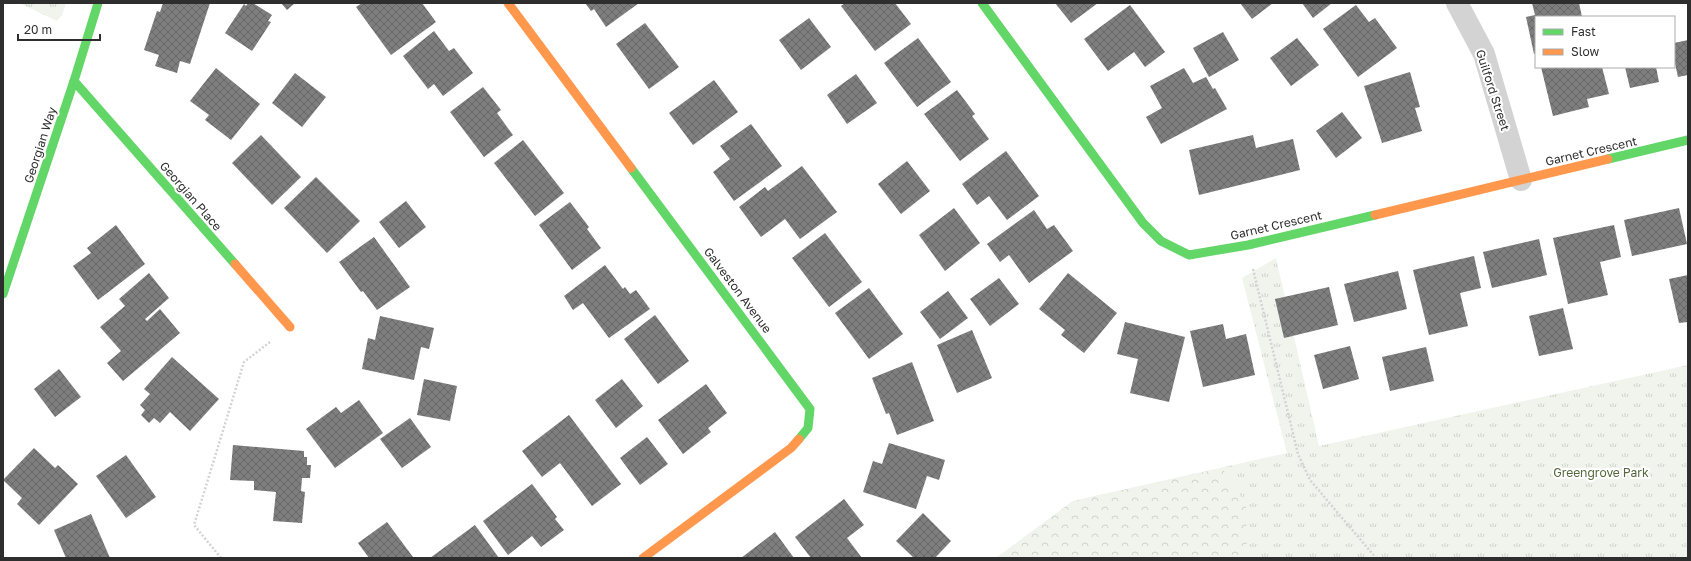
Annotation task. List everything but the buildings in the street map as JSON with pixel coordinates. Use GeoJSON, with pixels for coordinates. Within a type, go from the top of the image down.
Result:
{"type":"FeatureCollection","features":[{"type":"Feature","properties":{"kind":"street","name":"Georgian Way"},"geometry":{"type":"LineString","coordinates":[[3,294],[74,81],[98,3]]}},
{"type":"Feature","properties":{"kind":"street","name":"Galveston Avenue"},"geometry":{"type":"LineString","coordinates":[[508,3],[810,409],[808,428],[791,448],[643,558]]}},
{"type":"Feature","properties":{"kind":"street","name":"Garnet Crescent"},"geometry":{"type":"LineString","coordinates":[[982,3],[1143,223],[1161,241],[1189,255],[1248,245],[1688,140]]}},
{"type":"Feature","properties":{"kind":"street","name":"Guilford Street"},"geometry":{"type":"LineString","coordinates":[[1456,3],[1484,54],[1521,180]]}},
{"type":"Feature","properties":{"kind":"street","name":"Georgian Place"},"geometry":{"type":"LineString","coordinates":[[74,81],[290,327]]}},
{"type":"Feature","properties":{"kind":"path"},"geometry":{"type":"LineString","coordinates":[[1252,267],[1298,454],[1303,467],[1310,480],[1376,558]]}},
{"type":"Feature","properties":{"kind":"path"},"geometry":{"type":"LineString","coordinates":[[221,558],[194,525],[244,362],[290,327]]}},
{"type":"Feature","properties":{"kind":"green space"},"geometry":{"type":"Polygon","coordinates":[[[19,3],[66,3],[62,15],[57,21],[19,3]]]}},
{"type":"Feature","properties":{"kind":"green space","name":"Greengrove Park"},"geometry":{"type":"Polygon","coordinates":[[[1276,258],[1319,446],[1688,365],[1688,558],[996,558],[1073,501],[1287,453],[1242,278],[1276,258]]]}},
{"type":"Feature","properties":{"kind":"green space"},"geometry":{"type":"Polygon","coordinates":[[[1222,468],[1246,505],[1247,558],[996,558],[1073,501],[1222,468]]]}},
{"type":"Feature","properties":{"kind":"traffic: fast"},"geometry":{"type":"LineString","coordinates":[[3,294],[74,81],[98,3]]}},
{"type":"Feature","properties":{"kind":"traffic: fast"},"geometry":{"type":"LineString","coordinates":[[982,3],[1143,223],[1161,241],[1189,255],[1248,245],[1375,215]]}},
{"type":"Feature","properties":{"kind":"traffic: fast"},"geometry":{"type":"LineString","coordinates":[[74,81],[235,264]]}},
{"type":"Feature","properties":{"kind":"traffic: fast"},"geometry":{"type":"LineString","coordinates":[[1608,159],[1688,140]]}},
{"type":"Feature","properties":{"kind":"traffic: fast"},"geometry":{"type":"LineString","coordinates":[[631,168],[810,409],[808,428],[799,439]]}},
{"type":"Feature","properties":{"kind":"traffic: slow"},"geometry":{"type":"LineString","coordinates":[[508,3],[631,168]]}},
{"type":"Feature","properties":{"kind":"traffic: slow"},"geometry":{"type":"LineString","coordinates":[[1375,215],[1608,159]]}},
{"type":"Feature","properties":{"kind":"traffic: slow"},"geometry":{"type":"LineString","coordinates":[[235,264],[290,327]]}},
{"type":"Feature","properties":{"kind":"traffic: slow"},"geometry":{"type":"LineString","coordinates":[[643,558],[791,448],[799,439]]}}]}
